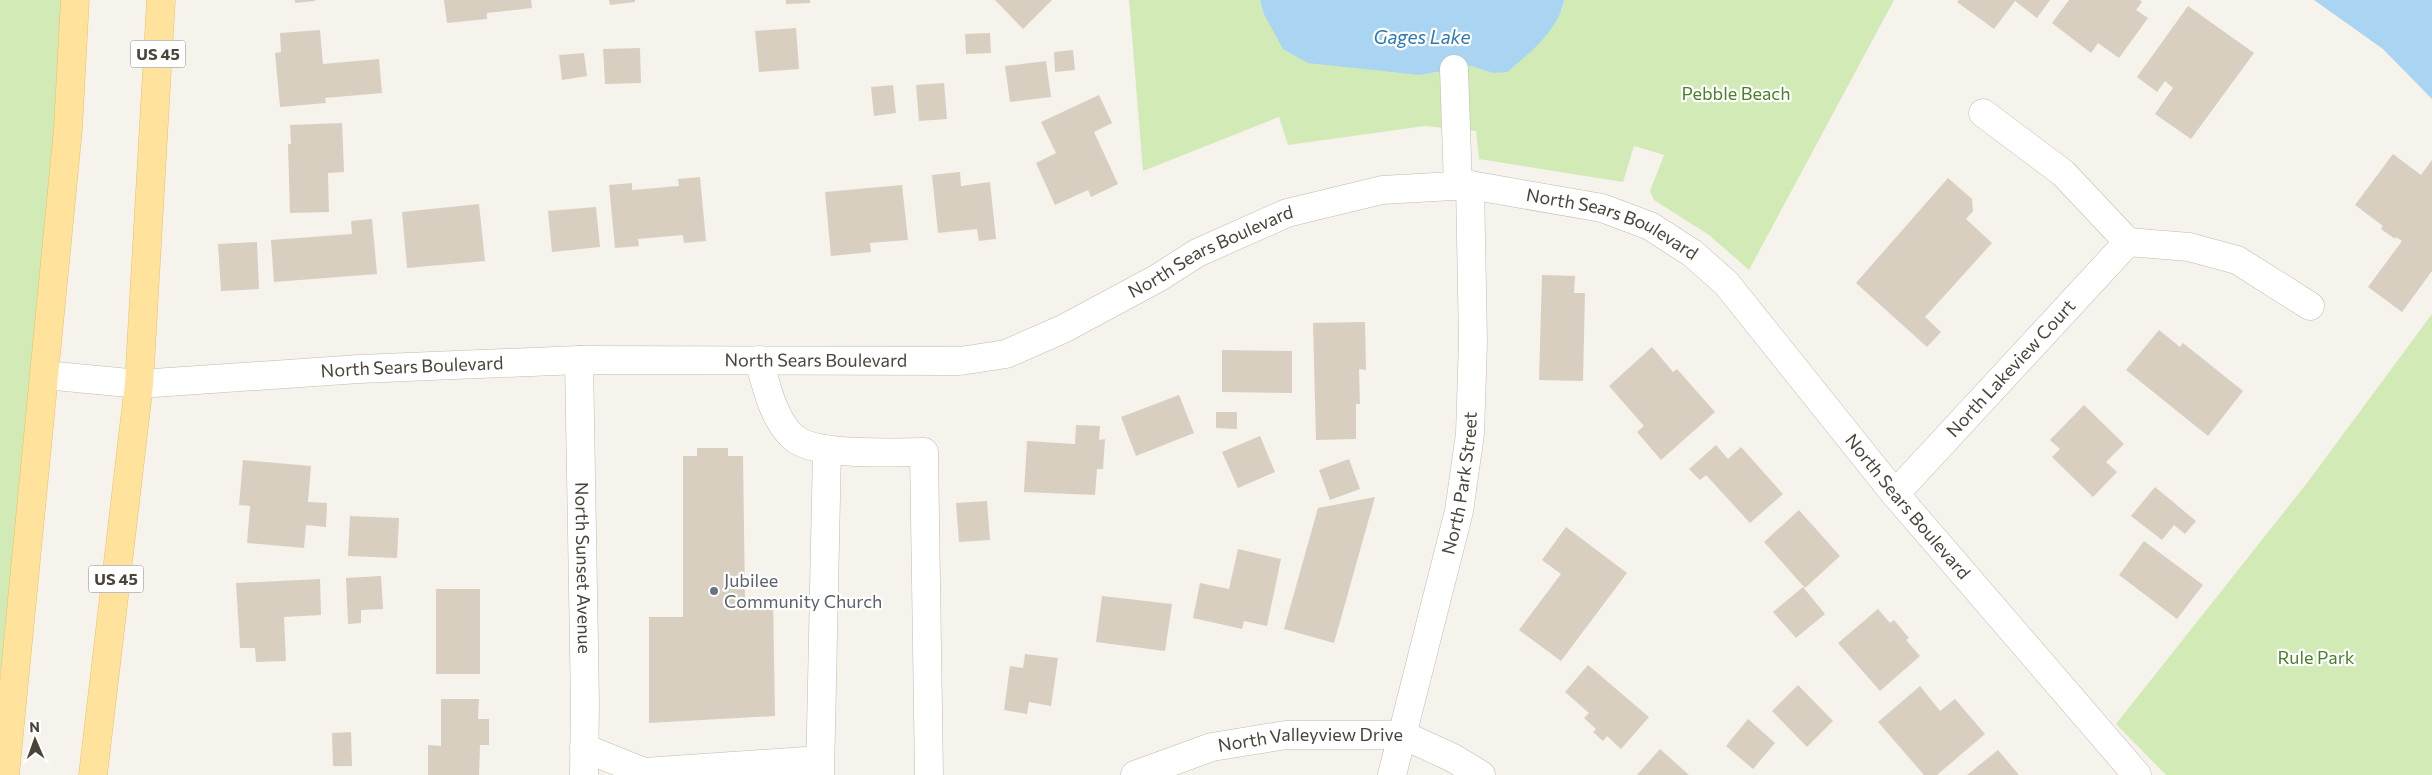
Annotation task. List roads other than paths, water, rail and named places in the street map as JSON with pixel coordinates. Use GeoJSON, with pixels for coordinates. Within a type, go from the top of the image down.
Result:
{"type":"FeatureCollection","features":[{"type":"Feature","properties":{"kind":"main road"},"geometry":{"type":"LineString","coordinates":[[4,775],[68,129],[75,0]]}},
{"type":"Feature","properties":{"kind":"main road","name":"US 45"},"geometry":{"type":"LineString","coordinates":[[93,775],[139,384],[162,0]]}},
{"type":"Feature","properties":{"kind":"street","name":"North Park Street"},"geometry":{"type":"LineString","coordinates":[[1392,775],[1404,735],[1459,511],[1470,434],[1473,341],[1464,185],[1454,69]]}},
{"type":"Feature","properties":{"kind":"street"},"geometry":{"type":"LineString","coordinates":[[1983,113],[2063,173],[2128,242],[2188,247],[2237,260],[2310,306]]}},
{"type":"Feature","properties":{"kind":"street","name":"North Sears Boulevard"},"geometry":{"type":"LineString","coordinates":[[45,375],[139,384],[359,369],[579,360],[960,361],[1006,354],[1063,329],[1158,278],[1197,253],[1287,213],[1382,190],[1464,185],[1602,208],[1650,226],[1692,253],[1726,283],[1895,494],[2137,775]]}},
{"type":"Feature","properties":{"kind":"street","name":"North Lakeview Court"},"geometry":{"type":"LineString","coordinates":[[1895,494],[2128,242]]}},
{"type":"Feature","properties":{"kind":"street","name":"North Sunset Avenue"},"geometry":{"type":"LineString","coordinates":[[579,360],[584,775]]}},
{"type":"Feature","properties":{"kind":"street"},"geometry":{"type":"LineString","coordinates":[[759,360],[773,407],[793,437],[827,451],[924,452],[930,775]]}},
{"type":"Feature","properties":{"kind":"street"},"geometry":{"type":"LineString","coordinates":[[584,748],[644,774],[820,768],[827,451]]}},
{"type":"Feature","properties":{"kind":"street","name":"North Valleyview Drive"},"geometry":{"type":"LineString","coordinates":[[1135,775],[1212,747],[1286,735],[1404,735],[1453,758],[1481,775]]}},
{"type":"Feature","properties":{"kind":"water","name":"Gages Lake"},"geometry":{"type":"Polygon","coordinates":[[[1260,0],[1564,0],[1561,11],[1550,31],[1542,41],[1507,72],[1493,73],[1471,66],[1420,75],[1308,63],[1283,49],[1264,14],[1260,0]]]}},
{"type":"Feature","properties":{"kind":"water"},"geometry":{"type":"Polygon","coordinates":[[[2314,0],[2432,0],[2432,99],[2383,49],[2314,0]]]}},
{"type":"Feature","properties":{"kind":"place","name":"Jubilee Community Church"},"geometry":{"type":"Point","coordinates":[714,591]}},
{"type":"Feature","properties":{"kind":"park label","name":"Pebble Beach"},"geometry":{"type":"Point","coordinates":[1736,94]}},
{"type":"Feature","properties":{"kind":"park label","name":"Rule Park"},"geometry":{"type":"Point","coordinates":[2316,658]}}]}
